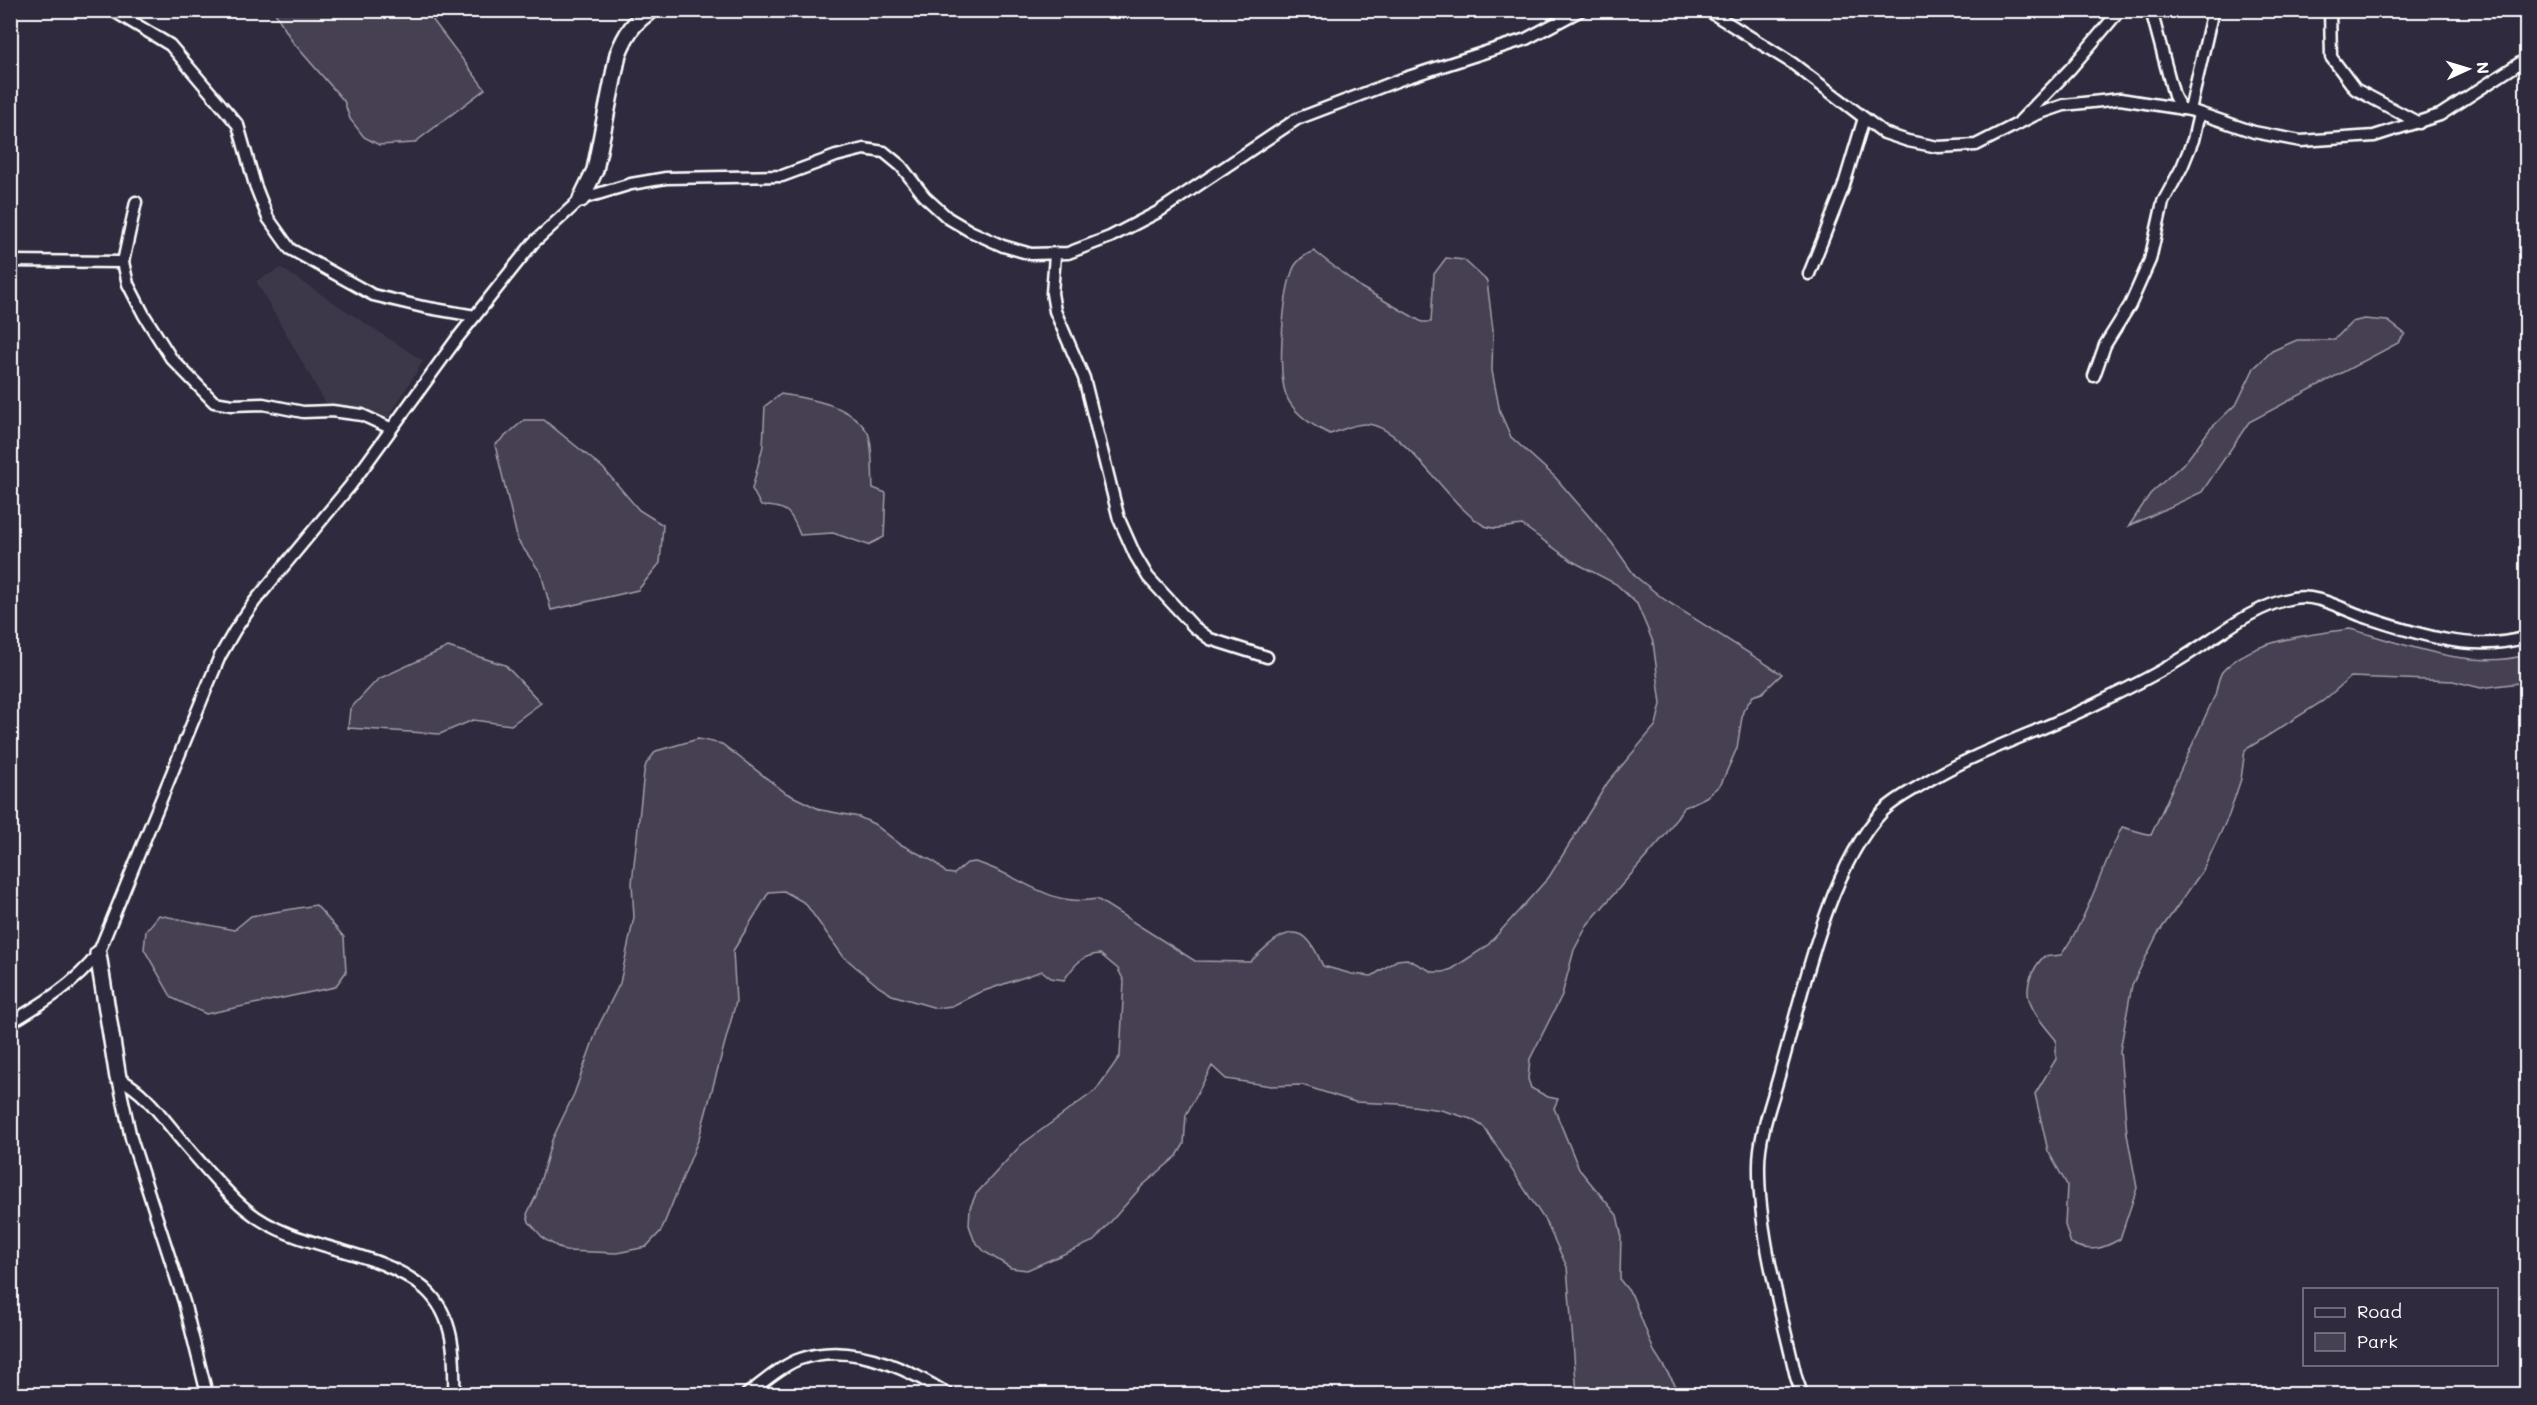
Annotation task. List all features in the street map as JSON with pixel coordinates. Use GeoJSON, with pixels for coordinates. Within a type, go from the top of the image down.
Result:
{"type":"FeatureCollection","features":[{"type":"Feature","properties":{"kind":"street"},"geometry":{"type":"LineString","coordinates":[[112,10],[170,45],[238,125],[255,185],[268,218],[290,249],[373,295],[423,308],[475,316]]}},
{"type":"Feature","properties":{"kind":"street"},"geometry":{"type":"LineString","coordinates":[[10,1023],[58,993],[85,971],[98,954],[220,656],[255,601],[350,486],[390,428],[533,243],[581,199],[595,170],[618,54],[625,36],[638,19],[652,10]]}},
{"type":"Feature","properties":{"kind":"street"},"geometry":{"type":"LineString","coordinates":[[581,199],[631,184],[666,178],[782,176],[836,156],[864,149],[884,152],[901,166],[925,197],[948,218],[970,231],[1012,249],[1031,254],[1055,255],[1082,249],[1137,224],[1297,118],[1412,75],[1526,39],[1581,10]]}},
{"type":"Feature","properties":{"kind":"street"},"geometry":{"type":"LineString","coordinates":[[1707,10],[1792,63],[1884,133],[1938,147],[1976,145],[2018,123],[2064,105],[2120,99],[2190,111],[2254,132],[2301,141],[2374,136],[2440,115],[2526,59]]}},
{"type":"Feature","properties":{"kind":"street"},"geometry":{"type":"LineString","coordinates":[[2018,123],[2072,68],[2120,10]]}},
{"type":"Feature","properties":{"kind":"street"},"geometry":{"type":"LineString","coordinates":[[2151,10],[2174,96],[2190,111]]}},
{"type":"Feature","properties":{"kind":"street"},"geometry":{"type":"LineString","coordinates":[[2094,376],[2105,345],[2130,305],[2150,260],[2163,202],[2182,167],[2193,140],[2190,111],[2213,10]]}},
{"type":"Feature","properties":{"kind":"street"},"geometry":{"type":"LineString","coordinates":[[2331,10],[2331,57],[2355,89],[2419,123]]}},
{"type":"Feature","properties":{"kind":"street"},"geometry":{"type":"LineString","coordinates":[[1809,274],[1844,188],[1864,118]]}},
{"type":"Feature","properties":{"kind":"street"},"geometry":{"type":"LineString","coordinates":[[136,202],[123,262],[128,284],[171,358],[214,402],[232,405],[263,404],[303,412],[332,411],[362,415],[390,428]]}},
{"type":"Feature","properties":{"kind":"street"},"geometry":{"type":"LineString","coordinates":[[1055,255],[1052,292],[1055,311],[1084,378],[1119,519],[1135,555],[1148,577],[1194,627],[1210,639],[1267,657]]}},
{"type":"Feature","properties":{"kind":"street"},"geometry":{"type":"LineString","coordinates":[[10,261],[123,262]]}},
{"type":"Feature","properties":{"kind":"street"},"geometry":{"type":"LineString","coordinates":[[1802,1395],[1793,1366],[1760,1204],[1759,1161],[1767,1116],[1800,994],[1829,909],[1846,868],[1865,834],[1884,811],[1945,771],[2102,702],[2181,658],[2234,624],[2271,605],[2295,598],[2323,601],[2362,616],[2443,639],[2473,644],[2504,644],[2526,637]]}},
{"type":"Feature","properties":{"kind":"street"},"geometry":{"type":"LineString","coordinates":[[98,954],[130,1138],[184,1302],[207,1395]]}},
{"type":"Feature","properties":{"kind":"street"},"geometry":{"type":"LineString","coordinates":[[118,1078],[143,1094],[182,1141],[248,1211],[280,1230],[394,1270],[425,1290],[446,1316],[455,1357],[454,1395]]}},
{"type":"Feature","properties":{"kind":"street"},"geometry":{"type":"LineString","coordinates":[[747,1395],[799,1359],[821,1354],[854,1354],[894,1366],[948,1395]]}},
{"type":"Feature","properties":{"kind":"shaded area"},"geometry":{"type":"Polygon","coordinates":[[[281,268],[423,361],[386,422],[364,411],[325,402],[256,281],[281,268]]]}},
{"type":"Feature","properties":{"kind":"green space"},"geometry":{"type":"Polygon","coordinates":[[[274,11],[426,11],[485,89],[414,143],[379,145],[364,137],[350,119],[344,101],[292,41],[274,11]]]}},
{"type":"Feature","properties":{"kind":"green space"},"geometry":{"type":"Polygon","coordinates":[[[1314,251],[1362,288],[1422,322],[1431,322],[1434,274],[1446,258],[1464,260],[1487,281],[1493,330],[1492,371],[1500,412],[1511,437],[1555,477],[1612,543],[1635,576],[1665,600],[1782,674],[1762,693],[1753,696],[1743,711],[1737,748],[1721,784],[1706,797],[1683,808],[1666,834],[1588,924],[1574,950],[1562,995],[1530,1059],[1528,1079],[1531,1088],[1548,1097],[1558,1099],[1554,1108],[1579,1169],[1617,1215],[1621,1233],[1620,1280],[1632,1295],[1654,1351],[1681,1394],[1577,1394],[1567,1267],[1546,1222],[1484,1127],[1471,1119],[1441,1110],[1399,1104],[1355,1102],[1302,1085],[1271,1086],[1226,1079],[1212,1066],[1186,1115],[1184,1144],[1177,1156],[1142,1186],[1094,1241],[1027,1270],[1011,1268],[985,1252],[974,1240],[969,1225],[970,1208],[976,1194],[1021,1145],[1096,1090],[1120,1056],[1124,981],[1118,969],[1100,954],[1093,955],[1079,962],[1064,980],[1051,978],[1042,971],[978,993],[952,1006],[936,1008],[892,995],[879,987],[843,956],[805,903],[784,891],[769,892],[733,951],[736,1002],[699,1138],[661,1231],[646,1247],[617,1253],[565,1251],[544,1239],[529,1222],[527,1214],[536,1196],[552,1140],[574,1094],[598,1027],[620,983],[634,917],[632,883],[644,772],[646,764],[656,751],[698,739],[722,744],[786,793],[821,810],[859,817],[874,824],[900,844],[935,862],[946,873],[954,874],[967,863],[975,862],[1063,899],[1097,899],[1195,961],[1250,962],[1278,938],[1294,933],[1302,935],[1309,941],[1323,966],[1352,974],[1372,976],[1397,960],[1407,959],[1433,972],[1443,972],[1452,969],[1487,946],[1549,877],[1608,782],[1656,725],[1661,704],[1653,642],[1637,604],[1616,584],[1572,561],[1522,525],[1499,528],[1485,526],[1457,503],[1411,452],[1381,428],[1362,424],[1330,434],[1310,423],[1293,408],[1286,395],[1282,369],[1282,334],[1286,298],[1295,265],[1314,251]]]}},
{"type":"Feature","properties":{"kind":"green space"},"geometry":{"type":"Polygon","coordinates":[[[2364,319],[2388,321],[2405,334],[2398,343],[2249,422],[2202,492],[2129,526],[2150,494],[2187,460],[2210,429],[2237,403],[2254,368],[2272,351],[2297,340],[2334,340],[2352,322],[2364,319]]]}},
{"type":"Feature","properties":{"kind":"green space"},"geometry":{"type":"Polygon","coordinates":[[[781,394],[829,404],[841,409],[861,423],[870,438],[873,488],[886,493],[884,537],[868,545],[833,533],[800,535],[794,520],[787,512],[777,507],[761,506],[752,489],[763,446],[765,406],[781,394]]]}},
{"type":"Feature","properties":{"kind":"green space"},"geometry":{"type":"Polygon","coordinates":[[[524,420],[544,420],[603,468],[639,510],[663,525],[660,563],[638,590],[551,610],[541,573],[518,541],[495,445],[524,420]]]}},
{"type":"Feature","properties":{"kind":"green space"},"geometry":{"type":"Polygon","coordinates":[[[2350,629],[2415,648],[2460,658],[2505,659],[2526,655],[2526,682],[2481,688],[2453,681],[2351,677],[2323,701],[2245,750],[2241,779],[2229,815],[2203,870],[2157,935],[2132,985],[2120,1051],[2127,1134],[2137,1188],[2120,1239],[2095,1249],[2071,1244],[2065,1225],[2067,1185],[2048,1151],[2035,1094],[2056,1059],[2056,1040],[2034,1011],[2030,1001],[2029,981],[2034,969],[2043,957],[2061,955],[2071,941],[2122,827],[2151,835],[2215,695],[2222,672],[2248,652],[2281,640],[2350,629]]]}},
{"type":"Feature","properties":{"kind":"green space"},"geometry":{"type":"Polygon","coordinates":[[[448,647],[505,665],[541,703],[511,725],[473,720],[440,734],[348,728],[350,709],[378,679],[448,647]]]}},
{"type":"Feature","properties":{"kind":"green space"},"geometry":{"type":"Polygon","coordinates":[[[316,905],[344,937],[346,972],[335,987],[206,1014],[172,998],[144,949],[146,931],[159,915],[234,930],[251,916],[316,905]]]}}]}
